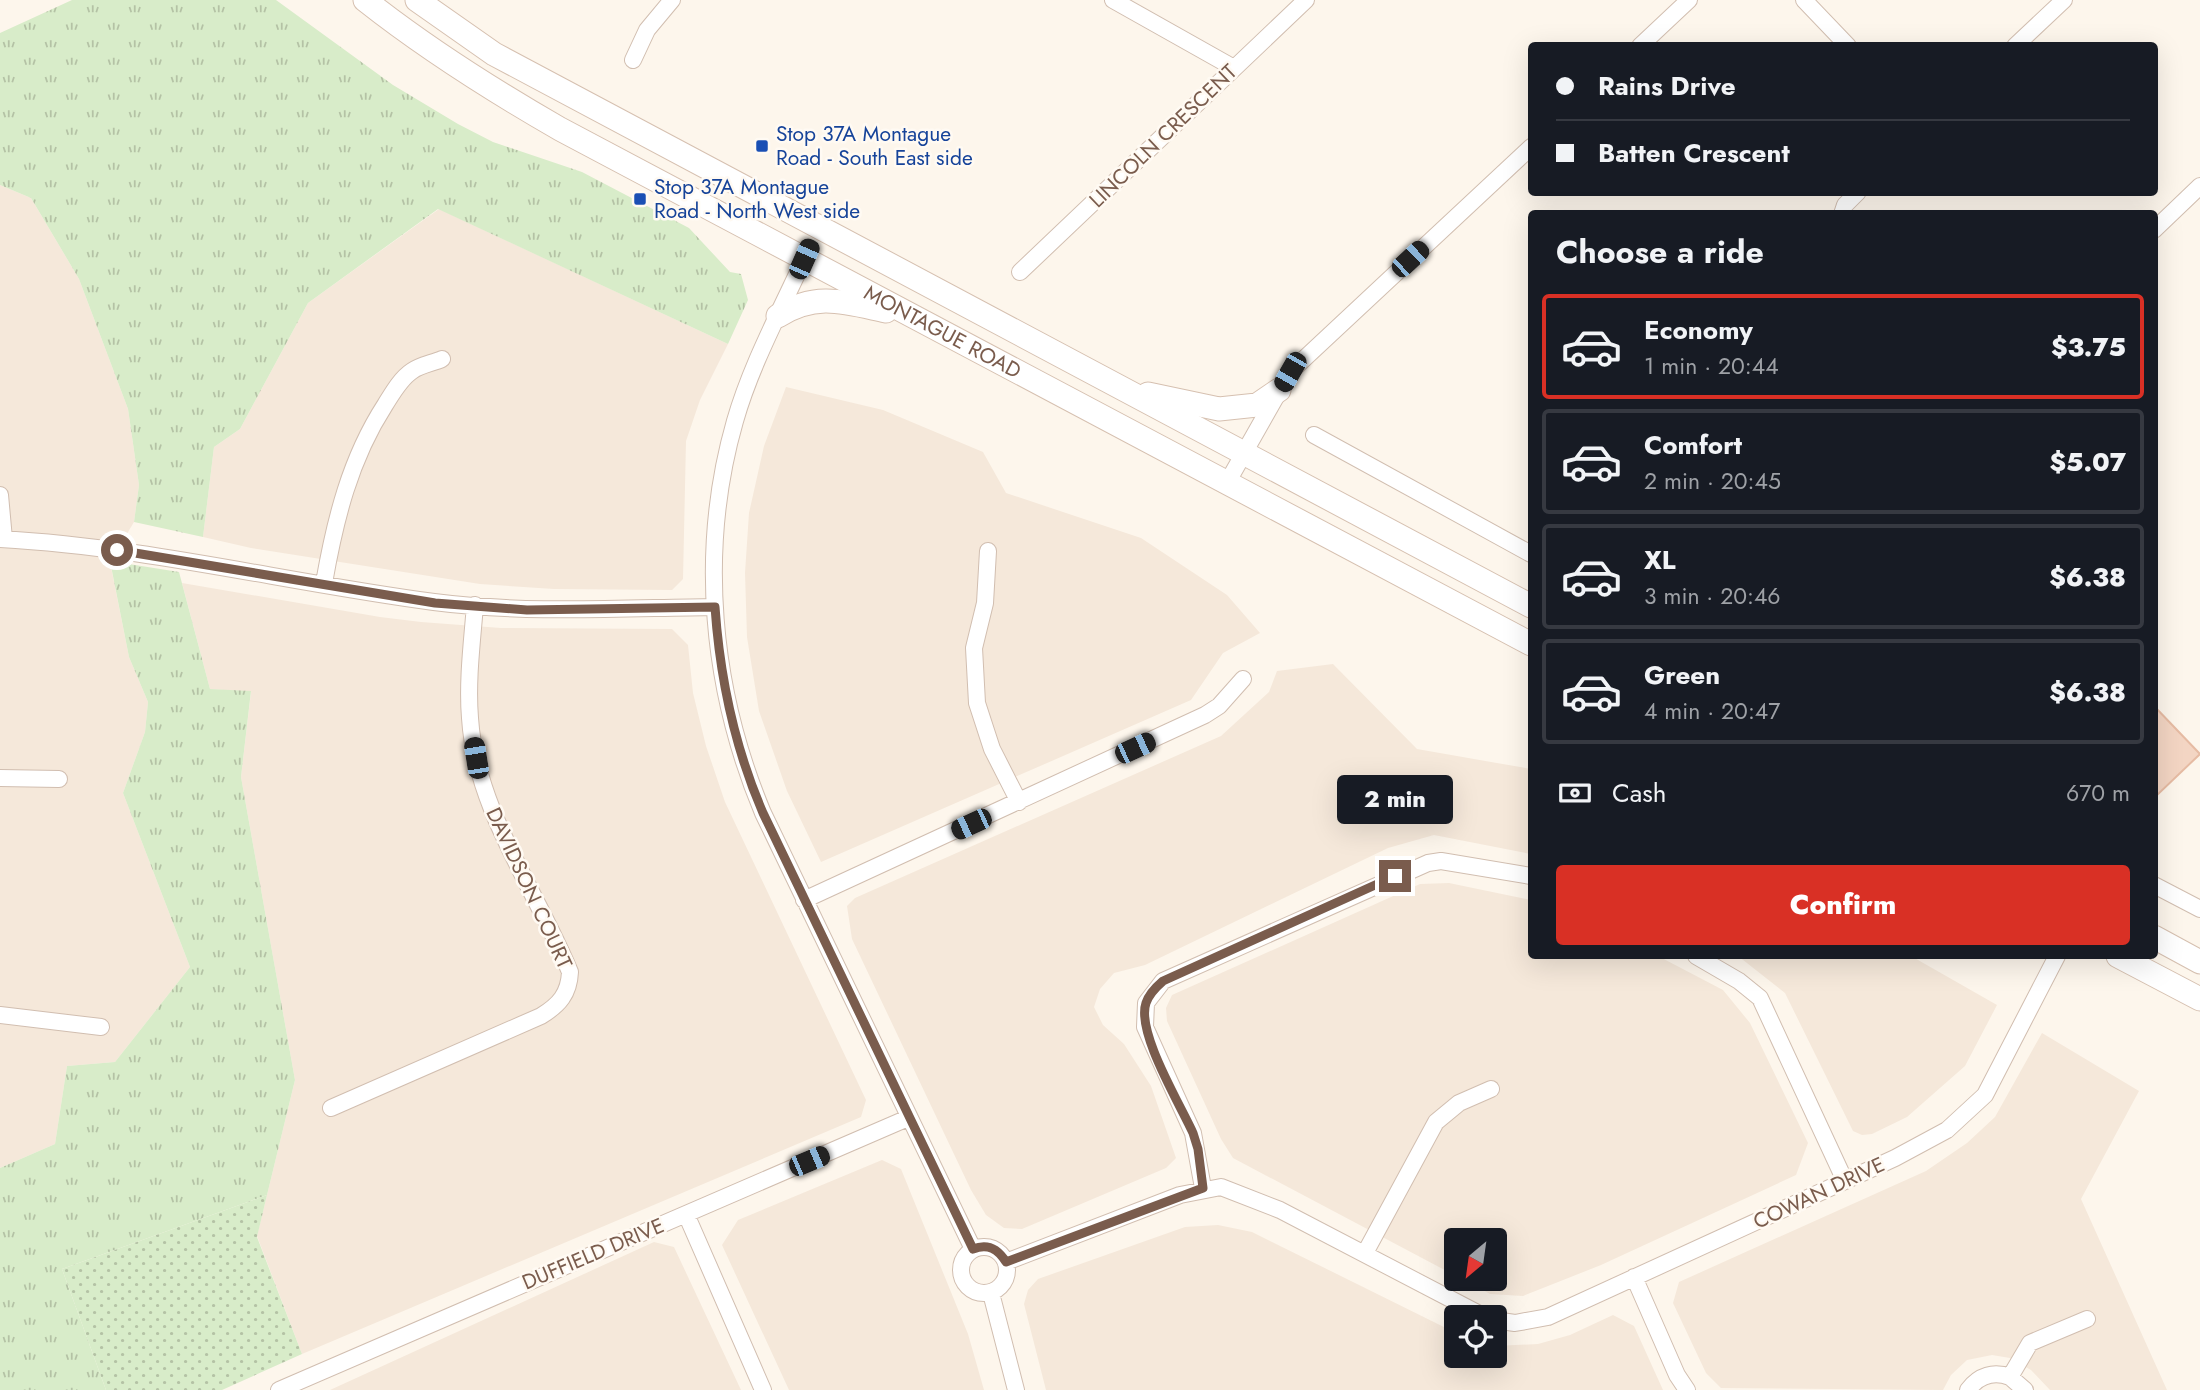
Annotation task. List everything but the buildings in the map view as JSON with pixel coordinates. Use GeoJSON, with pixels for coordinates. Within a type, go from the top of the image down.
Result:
{"type":"FeatureCollection","features":[{"type":"Feature","properties":{"kind":"main road"},"geometry":{"type":"LineString","coordinates":[[354,0],[384,15]]}},
{"type":"Feature","properties":{"kind":"main road","name":"MONTAGUE ROAD"},"geometry":{"type":"LineString","coordinates":[[365,0],[482,84],[560,129],[1528,642]]}},
{"type":"Feature","properties":{"kind":"main road","name":"MONTAGUE ROAD"},"geometry":{"type":"LineString","coordinates":[[417,0],[494,54],[1528,604]]}},
{"type":"Feature","properties":{"kind":"main road"},"geometry":{"type":"LineString","coordinates":[[804,259],[818,227]]}},
{"type":"Feature","properties":{"kind":"main road"},"geometry":{"type":"LineString","coordinates":[[778,316],[794,306],[831,299],[913,316]]}},
{"type":"Feature","properties":{"kind":"main road"},"geometry":{"type":"LineString","coordinates":[[1121,388],[1219,409],[1257,405],[1279,390]]}},
{"type":"Feature","properties":{"kind":"main road"},"geometry":{"type":"LineString","coordinates":[[2158,939],[2200,962]]}},
{"type":"Feature","properties":{"kind":"main road"},"geometry":{"type":"LineString","coordinates":[[2125,959],[2200,999]]}},
{"type":"Feature","properties":{"kind":"street"},"geometry":{"type":"LineString","coordinates":[[634,60],[647,30],[672,0]]}},
{"type":"Feature","properties":{"kind":"street"},"geometry":{"type":"LineString","coordinates":[[1113,0],[1234,68]]}},
{"type":"Feature","properties":{"kind":"street","name":"LINCOLN CRESCENT"},"geometry":{"type":"LineString","coordinates":[[1020,272],[1306,0]]}},
{"type":"Feature","properties":{"kind":"street"},"geometry":{"type":"LineString","coordinates":[[1644,42],[1689,0]]}},
{"type":"Feature","properties":{"kind":"street"},"geometry":{"type":"LineString","coordinates":[[1804,0],[1844,42]]}},
{"type":"Feature","properties":{"kind":"street"},"geometry":{"type":"LineString","coordinates":[[2019,42],[2064,0]]}},
{"type":"Feature","properties":{"kind":"street"},"geometry":{"type":"LineString","coordinates":[[1227,483],[1290,372],[1528,150]]}},
{"type":"Feature","properties":{"kind":"street"},"geometry":{"type":"LineString","coordinates":[[2158,226],[2200,186]]}},
{"type":"Feature","properties":{"kind":"street"},"geometry":{"type":"LineString","coordinates":[[1843,210],[1854,196]]}},
{"type":"Feature","properties":{"kind":"street"},"geometry":{"type":"LineString","coordinates":[[804,259],[747,387],[725,459],[719,501],[715,607],[721,671],[737,748],[763,813],[973,1249]]}},
{"type":"Feature","properties":{"kind":"street"},"geometry":{"type":"LineString","coordinates":[[324,583],[338,512],[373,424],[412,371],[442,359]]}},
{"type":"Feature","properties":{"kind":"street"},"geometry":{"type":"LineString","coordinates":[[1314,435],[1528,552]]}},
{"type":"Feature","properties":{"kind":"street"},"geometry":{"type":"LineString","coordinates":[[0,495],[2,539],[68,542],[435,603],[527,610],[715,607]]}},
{"type":"Feature","properties":{"kind":"street"},"geometry":{"type":"LineString","coordinates":[[988,551],[985,603],[974,648],[977,703],[992,749],[1019,802]]}},
{"type":"Feature","properties":{"kind":"street","name":"DAVIDSON COURT"},"geometry":{"type":"LineString","coordinates":[[331,1108],[541,1016],[564,998],[569,985],[570,972],[566,962],[496,821],[476,758],[470,719],[475,606]]}},
{"type":"Feature","properties":{"kind":"street"},"geometry":{"type":"LineString","coordinates":[[804,901],[1205,715],[1219,706],[1244,679]]}},
{"type":"Feature","properties":{"kind":"street"},"geometry":{"type":"LineString","coordinates":[[0,778],[59,779]]}},
{"type":"Feature","properties":{"kind":"street"},"geometry":{"type":"LineString","coordinates":[[1203,1188],[1193,1133],[1145,1027],[1146,1003],[1153,990],[1163,981],[1428,863],[1441,861],[1528,876]]}},
{"type":"Feature","properties":{"kind":"street"},"geometry":{"type":"LineString","coordinates":[[2158,887],[2200,909]]}},
{"type":"Feature","properties":{"kind":"street"},"geometry":{"type":"LineString","coordinates":[[1701,959],[1739,981],[1760,998],[1844,1181]]}},
{"type":"Feature","properties":{"kind":"street","name":"COWAN DRIVE"},"geometry":{"type":"LineString","coordinates":[[1507,1321],[1548,1317],[1844,1181],[1947,1130],[1974,1107],[1984,1094],[2055,959]]}},
{"type":"Feature","properties":{"kind":"street"},"geometry":{"type":"LineString","coordinates":[[0,1015],[101,1027]]}},
{"type":"Feature","properties":{"kind":"street"},"geometry":{"type":"LineString","coordinates":[[1364,1253],[1436,1122],[1459,1103],[1491,1089]]}},
{"type":"Feature","properties":{"kind":"street","name":"DUFFIELD DRIVE"},"geometry":{"type":"LineString","coordinates":[[279,1390],[908,1118]]}},
{"type":"Feature","properties":{"kind":"street"},"geometry":{"type":"LineString","coordinates":[[1006,1262],[1203,1188],[1221,1187],[1239,1191],[1462,1305]]}},
{"type":"Feature","properties":{"kind":"street"},"geometry":{"type":"LineString","coordinates":[[686,1214],[763,1390]]}},
{"type":"Feature","properties":{"kind":"street"},"geometry":{"type":"LineString","coordinates":[[987,1246],[996,1249],[1006,1262],[1005,1282],[990,1293],[973,1291],[961,1276],[963,1258],[973,1249],[987,1246]]}},
{"type":"Feature","properties":{"kind":"street"},"geometry":{"type":"LineString","coordinates":[[1634,1277],[1677,1375],[1687,1390]]}},
{"type":"Feature","properties":{"kind":"street"},"geometry":{"type":"LineString","coordinates":[[990,1293],[1016,1390]]}},
{"type":"Feature","properties":{"kind":"street"},"geometry":{"type":"LineString","coordinates":[[2010,1377],[2030,1343],[2087,1319]]}},
{"type":"Feature","properties":{"kind":"street"},"geometry":{"type":"LineString","coordinates":[[1968,1390],[1980,1378],[1990,1374],[2010,1377],[2025,1390]]}},
{"type":"Feature","properties":{"kind":"shaded area"},"geometry":{"type":"Polygon","coordinates":[[[0,185],[31,198],[79,279],[128,409],[139,485],[134,522],[110,562],[129,657],[148,702],[145,732],[123,793],[190,967],[115,1062],[67,1066],[55,1144],[0,1168],[0,185]]]}},
{"type":"Feature","properties":{"kind":"shaded area"},"geometry":{"type":"Polygon","coordinates":[[[439,209],[728,344],[700,400],[686,441],[683,579],[672,590],[554,589],[480,584],[251,548],[203,537],[214,447],[240,429],[308,303],[439,209]]]}},
{"type":"Feature","properties":{"kind":"shaded area"},"geometry":{"type":"Polygon","coordinates":[[[786,387],[883,410],[983,452],[1006,493],[1141,538],[1227,595],[1260,633],[1223,653],[1191,700],[821,862],[787,791],[759,711],[747,637],[745,573],[749,513],[764,446],[786,387]]]}},
{"type":"Feature","properties":{"kind":"shaded area"},"geometry":{"type":"Polygon","coordinates":[[[182,583],[421,622],[501,628],[672,629],[688,645],[693,693],[706,746],[725,802],[866,1100],[861,1117],[302,1354],[257,1236],[295,1080],[241,777],[251,692],[210,689],[182,583]]]}},
{"type":"Feature","properties":{"kind":"shaded area"},"geometry":{"type":"Polygon","coordinates":[[[1333,664],[1417,749],[1528,768],[1528,853],[1434,835],[1388,848],[1145,965],[1114,973],[1100,989],[1094,1007],[1103,1025],[1124,1044],[1151,1086],[1176,1158],[1166,1168],[1022,1229],[1004,1228],[986,1215],[971,1190],[852,939],[847,906],[855,898],[1221,736],[1269,692],[1277,671],[1333,664]]]}},
{"type":"Feature","properties":{"kind":"shaded area"},"geometry":{"type":"Polygon","coordinates":[[[1449,883],[1528,899],[1528,959],[1664,959],[1723,990],[1750,1023],[1808,1143],[1796,1175],[1601,1265],[1523,1296],[1490,1294],[1486,1292],[1507,1292],[1507,1228],[1444,1228],[1444,1270],[1233,1158],[1221,1139],[1167,1021],[1166,1008],[1172,995],[1420,884],[1449,883]]]}},
{"type":"Feature","properties":{"kind":"shaded area"},"geometry":{"type":"Polygon","coordinates":[[[1742,959],[1916,959],[1997,1005],[1965,1066],[1907,1117],[1872,1134],[1862,1135],[1853,1131],[1785,993],[1742,959]]]}},
{"type":"Feature","properties":{"kind":"shaded area"},"geometry":{"type":"Polygon","coordinates":[[[2042,1033],[2139,1091],[2081,1199],[2167,1390],[2050,1390],[2031,1370],[2010,1358],[1992,1355],[1967,1360],[1951,1375],[1943,1390],[1721,1388],[1706,1373],[1673,1303],[1679,1282],[1926,1171],[1967,1143],[1995,1117],[2042,1033]]]}},
{"type":"Feature","properties":{"kind":"shaded area"},"geometry":{"type":"Polygon","coordinates":[[[882,1160],[901,1169],[968,1334],[984,1390],[789,1390],[722,1245],[738,1220],[882,1160]]]}},
{"type":"Feature","properties":{"kind":"shaded area"},"geometry":{"type":"Polygon","coordinates":[[[1218,1225],[1252,1232],[1444,1327],[1444,1368],[1507,1368],[1507,1345],[1538,1344],[1570,1335],[1613,1315],[1634,1326],[1663,1390],[1046,1390],[1024,1304],[1028,1290],[1038,1279],[1185,1227],[1218,1225]]]}},
{"type":"Feature","properties":{"kind":"shaded area"},"geometry":{"type":"Polygon","coordinates":[[[654,1242],[674,1247],[741,1390],[330,1390],[654,1242]]]}},
{"type":"Feature","properties":{"kind":"green space"},"geometry":{"type":"Polygon","coordinates":[[[72,0],[276,0],[393,85],[458,124],[493,142],[582,172],[689,228],[730,272],[741,274],[748,300],[728,344],[438,209],[308,303],[240,429],[214,447],[203,537],[134,522],[139,485],[128,409],[79,279],[31,198],[0,185],[0,33],[72,0]]]}},
{"type":"Feature","properties":{"kind":"green space"},"geometry":{"type":"Polygon","coordinates":[[[110,561],[179,572],[210,689],[251,691],[241,777],[295,1080],[267,1195],[62,1269],[106,1390],[0,1390],[0,1168],[55,1144],[67,1066],[115,1062],[190,967],[123,793],[145,732],[148,702],[129,657],[110,561]]]}},
{"type":"Feature","properties":{"kind":"green space"},"geometry":{"type":"Polygon","coordinates":[[[267,1195],[257,1237],[302,1354],[222,1390],[106,1390],[62,1269],[267,1195]]]}},
{"type":"Feature","properties":{"kind":"place","name":"Stop 37A Montague Road - South East side"},"geometry":{"type":"Point","coordinates":[762,146]}},
{"type":"Feature","properties":{"kind":"place","name":"Stop 37A Montague Road - North West side"},"geometry":{"type":"Point","coordinates":[640,199]}},
{"type":"Feature","properties":{"kind":"route"},"geometry":{"type":"LineString","coordinates":[[117,550],[435,603],[527,610],[715,607],[726,703],[737,748],[763,813],[946,1199],[973,1249],[987,1246],[996,1249],[1006,1262],[1203,1188],[1193,1133],[1145,1027],[1146,1003],[1153,990],[1163,981],[1395,876]]}}]}
